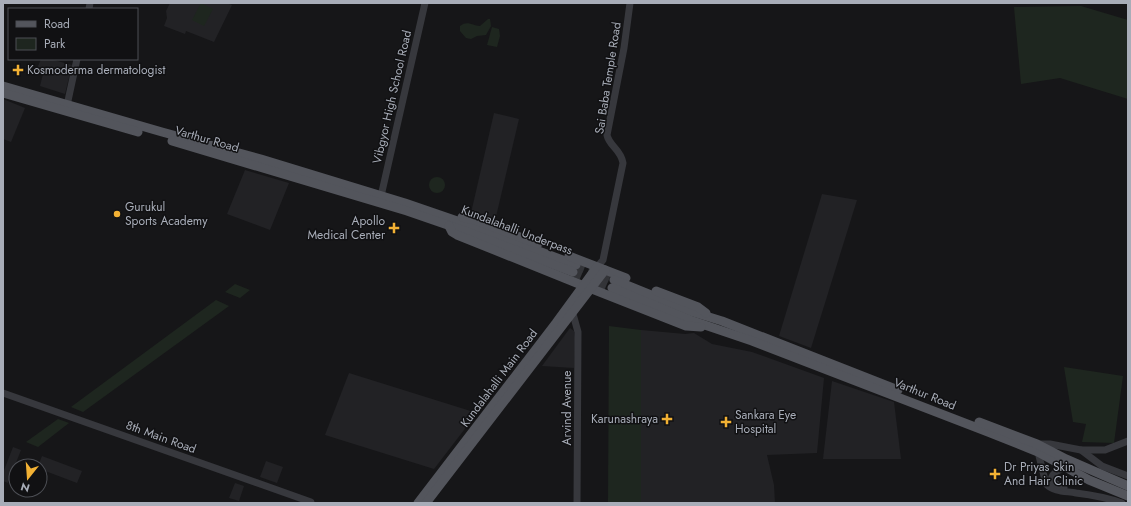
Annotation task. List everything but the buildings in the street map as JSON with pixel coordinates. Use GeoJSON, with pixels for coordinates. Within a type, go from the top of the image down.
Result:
{"type":"FeatureCollection","features":[{"type":"Feature","properties":{"kind":"main road","name":"Varthur Road"},"geometry":{"type":"LineString","coordinates":[[3,86],[67,108]]}},
{"type":"Feature","properties":{"kind":"main road","name":"Varthur Road"},"geometry":{"type":"LineString","coordinates":[[3,93],[67,108],[381,196],[450,222]]}},
{"type":"Feature","properties":{"kind":"main road","name":"Varthur Road"},"geometry":{"type":"LineString","coordinates":[[284,170],[403,210],[450,222]]}},
{"type":"Feature","properties":{"kind":"main road"},"geometry":{"type":"LineString","coordinates":[[708,326],[686,326],[460,237],[452,232],[450,222],[456,216],[475,220],[603,268],[698,307],[714,318]]}},
{"type":"Feature","properties":{"kind":"main road","name":"Kundalahalli Underpass"},"geometry":{"type":"LineString","coordinates":[[450,222],[465,231],[574,269]]}},
{"type":"Feature","properties":{"kind":"main road","name":"Kundalahalli Main Road"},"geometry":{"type":"LineString","coordinates":[[426,503],[573,314],[591,289],[603,268]]}},
{"type":"Feature","properties":{"kind":"main road"},"geometry":{"type":"LineString","coordinates":[[708,326],[613,284],[714,318]]}},
{"type":"Feature","properties":{"kind":"main road","name":"Kundalahalli Main Road"},"geometry":{"type":"LineString","coordinates":[[418,503],[591,289]]}},
{"type":"Feature","properties":{"kind":"main road","name":"Varthur Road"},"geometry":{"type":"LineString","coordinates":[[714,318],[852,371],[1128,486]]}},
{"type":"Feature","properties":{"kind":"main road","name":"Varthur Road"},"geometry":{"type":"LineString","coordinates":[[708,326],[752,341],[911,402],[1037,448],[1065,467],[1089,480],[1128,496]]}},
{"type":"Feature","properties":{"kind":"street","name":"Vibgyor High School Road"},"geometry":{"type":"LineString","coordinates":[[381,196],[425,3]]}},
{"type":"Feature","properties":{"kind":"street","name":"Sai Baba Temple Road"},"geometry":{"type":"LineString","coordinates":[[603,268],[623,163],[620,153],[608,140],[608,135],[624,48],[630,3]]}},
{"type":"Feature","properties":{"kind":"street"},"geometry":{"type":"LineString","coordinates":[[67,108],[77,60]]}},
{"type":"Feature","properties":{"kind":"street","name":"Arvind Avenue"},"geometry":{"type":"LineString","coordinates":[[573,314],[578,332],[577,503]]}},
{"type":"Feature","properties":{"kind":"street","name":"8th Main Road"},"geometry":{"type":"LineString","coordinates":[[3,393],[311,502]]}},
{"type":"Feature","properties":{"kind":"street"},"geometry":{"type":"LineString","coordinates":[[1122,503],[1075,492],[1062,491],[1048,486],[1037,448],[1050,444],[1081,450],[1105,450],[1128,441]]}},
{"type":"Feature","properties":{"kind":"street"},"geometry":{"type":"LineString","coordinates":[[1081,450],[1076,454],[1075,459],[1085,468]]}},
{"type":"Feature","properties":{"kind":"street"},"geometry":{"type":"LineString","coordinates":[[1081,450],[1102,466],[1128,476]]}},
{"type":"Feature","properties":{"kind":"street"},"geometry":{"type":"LineString","coordinates":[[1065,467],[1053,473],[1051,479],[1056,485],[1075,492]]}},
{"type":"Feature","properties":{"kind":"shaded area"},"geometry":{"type":"Polygon","coordinates":[[[170,3],[226,3],[232,5],[214,42],[186,31],[185,34],[164,26],[167,18],[166,11],[170,3]]]}},
{"type":"Feature","properties":{"kind":"shaded area"},"geometry":{"type":"Polygon","coordinates":[[[41,60],[54,60],[72,65],[65,94],[40,86],[43,74],[36,71],[41,60]]]}},
{"type":"Feature","properties":{"kind":"shaded area"},"geometry":{"type":"Polygon","coordinates":[[[3,99],[25,108],[11,142],[3,139],[3,99]]]}},
{"type":"Feature","properties":{"kind":"shaded area"},"geometry":{"type":"Polygon","coordinates":[[[494,113],[519,119],[495,221],[471,213],[494,113]]]}},
{"type":"Feature","properties":{"kind":"shaded area"},"geometry":{"type":"Polygon","coordinates":[[[245,170],[289,183],[270,230],[227,214],[245,170]]]}},
{"type":"Feature","properties":{"kind":"shaded area"},"geometry":{"type":"Polygon","coordinates":[[[822,194],[857,200],[811,348],[779,336],[822,194]]]}},
{"type":"Feature","properties":{"kind":"shaded area"},"geometry":{"type":"Polygon","coordinates":[[[570,328],[574,331],[575,338],[574,368],[542,366],[570,328]]]}},
{"type":"Feature","properties":{"kind":"shaded area"},"geometry":{"type":"Polygon","coordinates":[[[641,330],[685,334],[694,333],[712,344],[752,352],[824,378],[817,453],[767,455],[774,485],[775,503],[641,503],[641,330]]]}},
{"type":"Feature","properties":{"kind":"shaded area"},"geometry":{"type":"Polygon","coordinates":[[[349,373],[477,413],[434,469],[325,435],[349,373]]]}},
{"type":"Feature","properties":{"kind":"shaded area"},"geometry":{"type":"Polygon","coordinates":[[[832,381],[894,402],[901,459],[823,459],[832,381]]]}},
{"type":"Feature","properties":{"kind":"shaded area"},"geometry":{"type":"Polygon","coordinates":[[[13,447],[21,450],[18,458],[9,458],[13,447]]]}},
{"type":"Feature","properties":{"kind":"shaded area"},"geometry":{"type":"Polygon","coordinates":[[[48,458],[82,471],[77,483],[48,472],[48,458]]]}},
{"type":"Feature","properties":{"kind":"shaded area"},"geometry":{"type":"Polygon","coordinates":[[[8,460],[8,483],[3,481],[3,473],[8,460]]]}},
{"type":"Feature","properties":{"kind":"shaded area"},"geometry":{"type":"Polygon","coordinates":[[[266,461],[283,467],[277,483],[260,477],[266,461]]]}},
{"type":"Feature","properties":{"kind":"shaded area"},"geometry":{"type":"Polygon","coordinates":[[[235,483],[244,486],[239,501],[229,498],[235,483]]]}},
{"type":"Feature","properties":{"kind":"green space"},"geometry":{"type":"Polygon","coordinates":[[[201,3],[213,9],[204,26],[192,20],[201,3]]]}},
{"type":"Feature","properties":{"kind":"green space"},"geometry":{"type":"Polygon","coordinates":[[[1081,6],[1128,20],[1128,99],[1060,78],[1021,84],[1014,7],[1081,6]]]}},
{"type":"Feature","properties":{"kind":"green space"},"geometry":{"type":"Polygon","coordinates":[[[490,19],[491,26],[486,35],[477,36],[471,39],[466,38],[460,31],[460,26],[465,23],[480,26],[490,19]]]}},
{"type":"Feature","properties":{"kind":"green space"},"geometry":{"type":"Polygon","coordinates":[[[492,27],[499,29],[500,36],[497,47],[487,45],[492,27]]]}},
{"type":"Feature","properties":{"kind":"green space"},"geometry":{"type":"Polygon","coordinates":[[[437,177],[444,182],[445,185],[440,192],[437,193],[430,188],[429,185],[434,178],[437,177]]]}},
{"type":"Feature","properties":{"kind":"green space"},"geometry":{"type":"Polygon","coordinates":[[[235,284],[250,290],[240,298],[225,292],[235,284]]]}},
{"type":"Feature","properties":{"kind":"green space"},"geometry":{"type":"Polygon","coordinates":[[[216,300],[229,306],[83,412],[71,407],[216,300]]]}},
{"type":"Feature","properties":{"kind":"green space"},"geometry":{"type":"Polygon","coordinates":[[[609,326],[641,330],[641,503],[608,503],[609,326]]]}},
{"type":"Feature","properties":{"kind":"green space"},"geometry":{"type":"Polygon","coordinates":[[[1064,367],[1123,376],[1114,443],[1082,442],[1086,424],[1073,422],[1064,367]]]}},
{"type":"Feature","properties":{"kind":"green space"},"geometry":{"type":"Polygon","coordinates":[[[58,419],[69,423],[38,447],[26,442],[58,419]]]}},
{"type":"Feature","properties":{"kind":"tunnel"},"geometry":{"type":"LineString","coordinates":[[576,265],[614,280]]}},
{"type":"Feature","properties":{"kind":"tunnel"},"geometry":{"type":"LineString","coordinates":[[573,272],[612,288]]}},
{"type":"Feature","properties":{"kind":"place","name":"Kosmoderma dermatologist"},"geometry":{"type":"Point","coordinates":[18,70]}},
{"type":"Feature","properties":{"kind":"place","name":"Gurukul Sports Academy"},"geometry":{"type":"Point","coordinates":[117,214]}},
{"type":"Feature","properties":{"kind":"place","name":"Apollo Medical Center"},"geometry":{"type":"Point","coordinates":[394,228]}},
{"type":"Feature","properties":{"kind":"place","name":"Karunashraya"},"geometry":{"type":"Point","coordinates":[667,419]}},
{"type":"Feature","properties":{"kind":"place","name":"Sankara Eye Hospital"},"geometry":{"type":"Point","coordinates":[726,422]}},
{"type":"Feature","properties":{"kind":"place","name":"Dr Priyas Skin And Hair Clinic"},"geometry":{"type":"Point","coordinates":[995,474]}}]}
